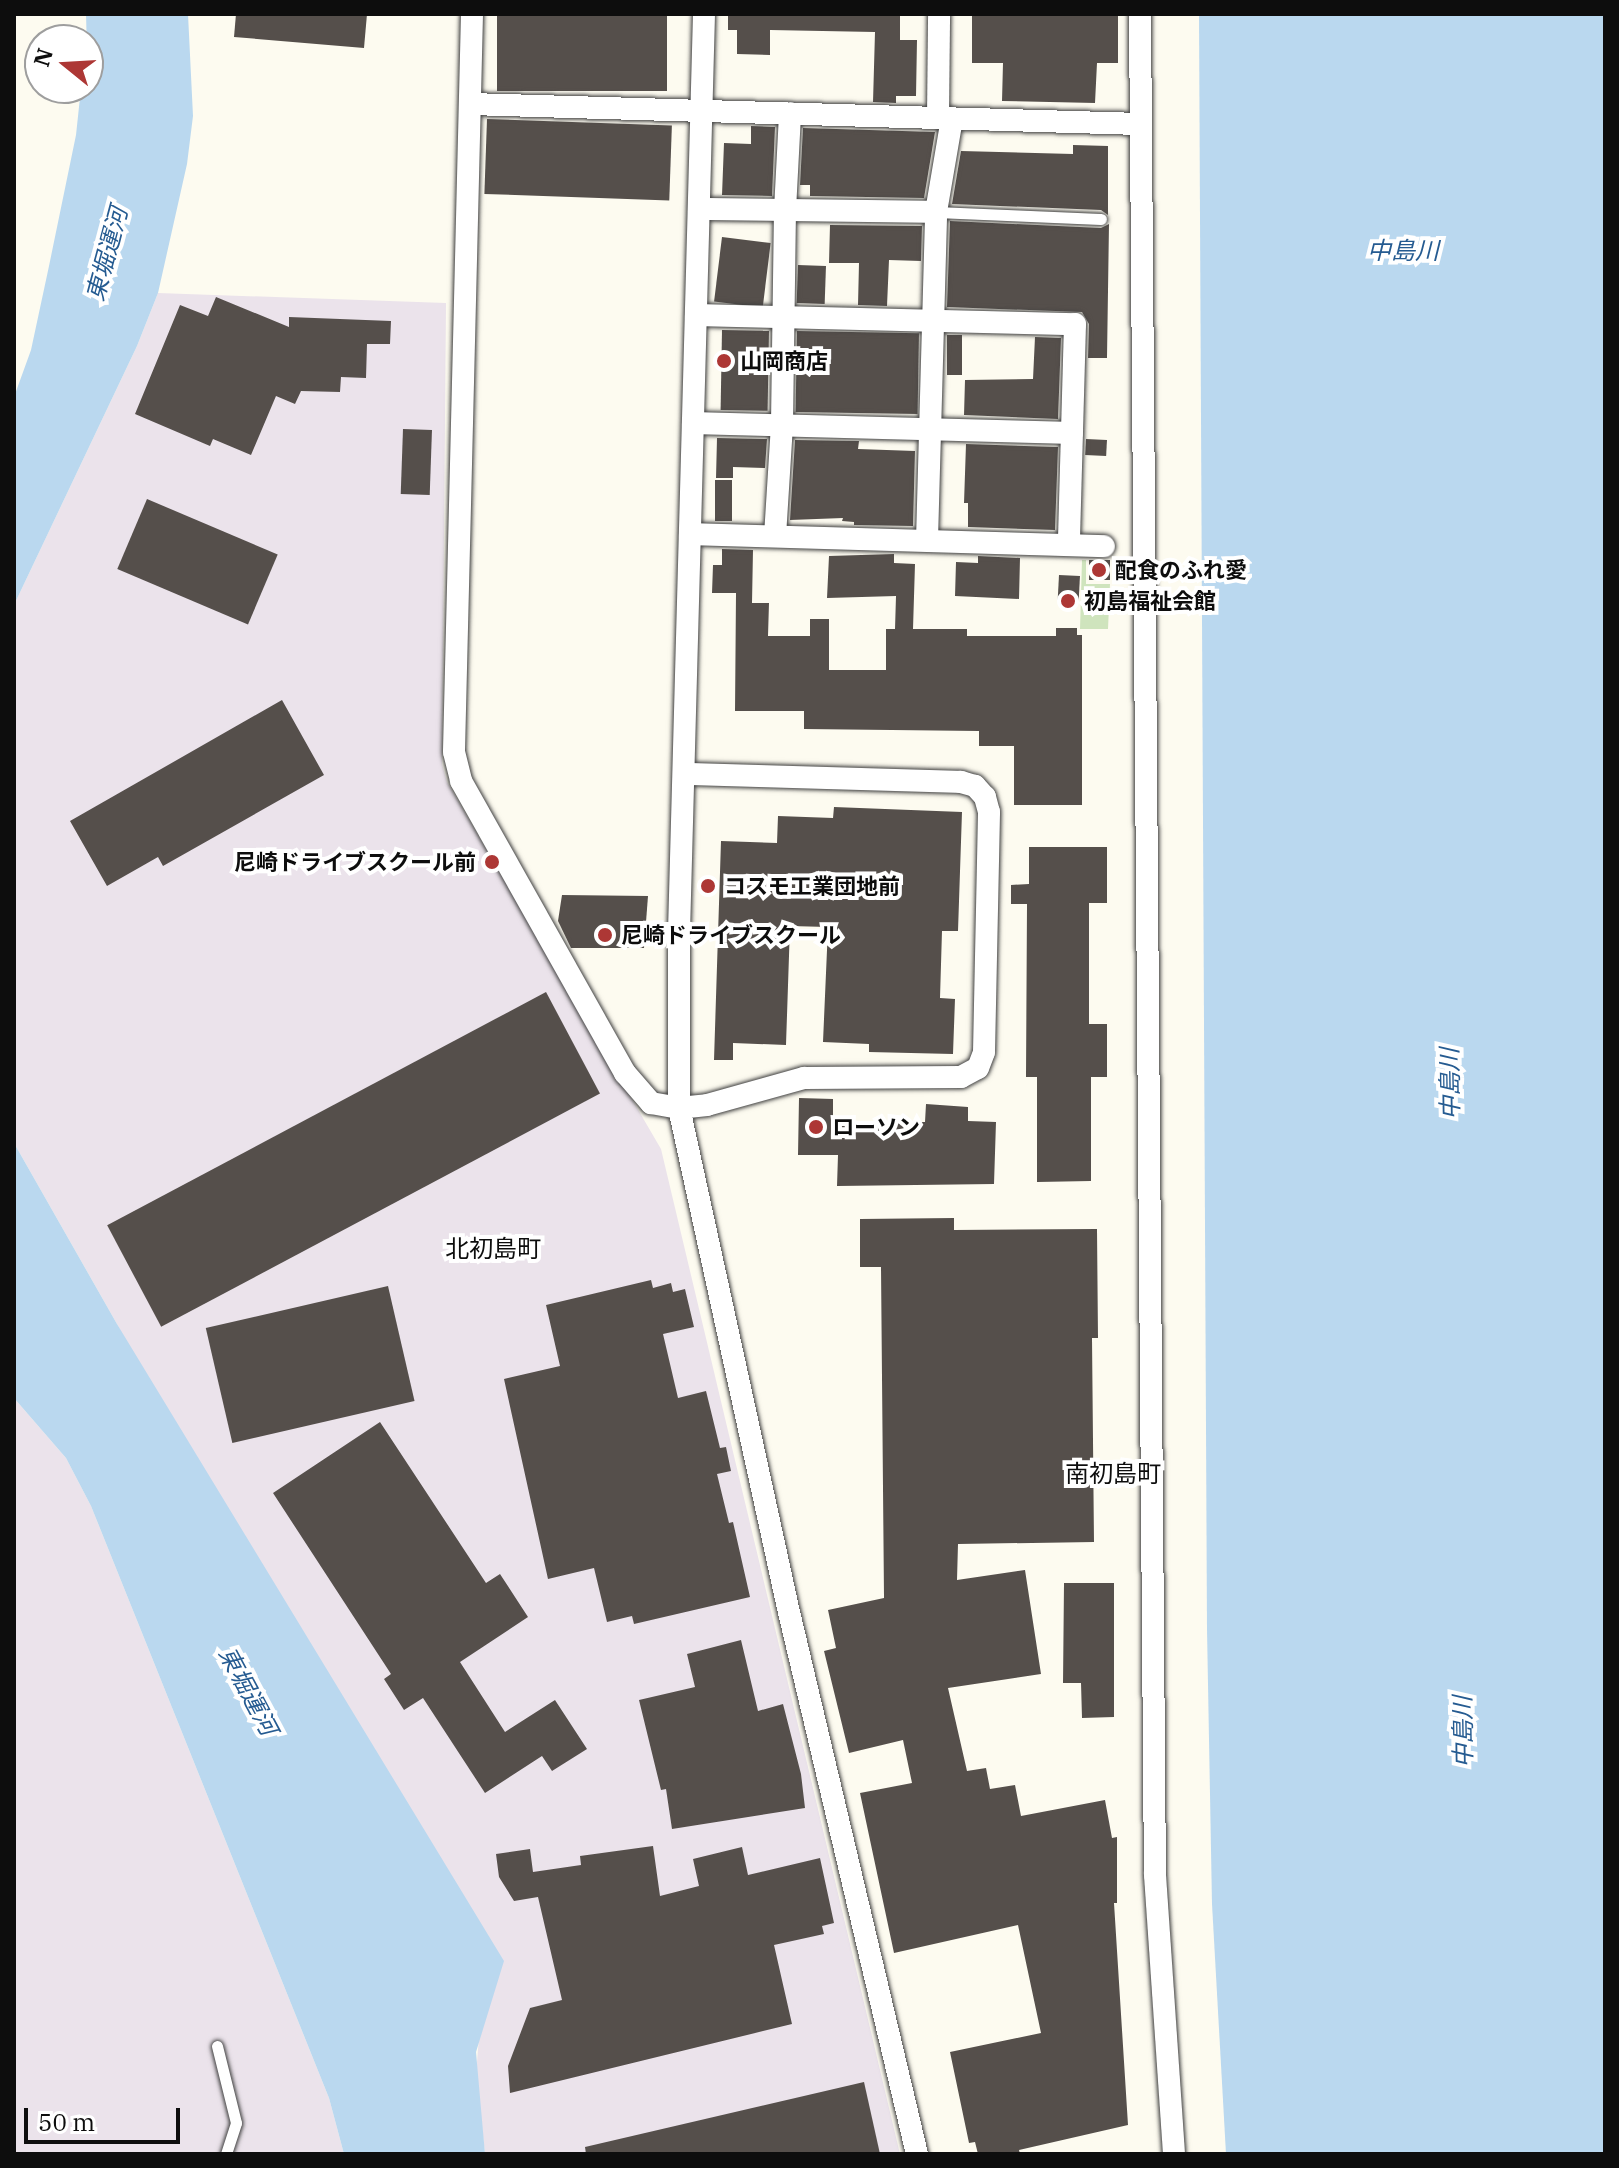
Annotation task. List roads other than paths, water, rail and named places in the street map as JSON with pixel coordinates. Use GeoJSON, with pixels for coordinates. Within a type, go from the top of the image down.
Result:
{"type":"FeatureCollection","features":[{"type":"Feature","properties":{"kind":"street"},"geometry":{"type":"LineString","coordinates":[[472,14],[455,762],[461,781],[625,1073],[651,1103],[679,1108],[707,1105],[804,1078],[961,1077],[978,1068],[984,1052],[989,828],[985,797],[975,786],[961,782],[684,774]]}},
{"type":"Feature","properties":{"kind":"street"},"geometry":{"type":"LineString","coordinates":[[704,14],[684,774],[679,1108],[788,1608],[917,2154]]}},
{"type":"Feature","properties":{"kind":"street"},"geometry":{"type":"LineString","coordinates":[[927,540],[931,320],[936,212],[945,118],[939,14]]}},
{"type":"Feature","properties":{"kind":"street"},"geometry":{"type":"LineString","coordinates":[[1140,14],[1155,1875],[1174,2154]]}},
{"type":"Feature","properties":{"kind":"street"},"geometry":{"type":"LineString","coordinates":[[470,104],[1139,124]]}},
{"type":"Feature","properties":{"kind":"street"},"geometry":{"type":"LineString","coordinates":[[775,536],[782,424],[785,210],[790,113]]}},
{"type":"Feature","properties":{"kind":"street"},"geometry":{"type":"LineString","coordinates":[[699,209],[936,212]]}},
{"type":"Feature","properties":{"kind":"street"},"geometry":{"type":"LineString","coordinates":[[696,315],[1075,324],[1069,544]]}},
{"type":"Feature","properties":{"kind":"street"},"geometry":{"type":"LineString","coordinates":[[693,423],[1072,433]]}},
{"type":"Feature","properties":{"kind":"street"},"geometry":{"type":"LineString","coordinates":[[690,534],[1104,546]]}},
{"type":"Feature","properties":{"kind":"lane"},"geometry":{"type":"LineString","coordinates":[[936,212],[1101,219]]}},
{"type":"Feature","properties":{"kind":"lane"},"geometry":{"type":"LineString","coordinates":[[217,2046],[236,2123],[226,2154]]}},
{"type":"Feature","properties":{"kind":"water","name":"東堀運河"},"geometry":{"type":"Polygon","coordinates":[[[86,14],[188,14],[193,116],[187,164],[158,293],[137,346],[14,605],[14,397],[31,350],[76,135],[79,104],[104,104],[104,24],[86,24],[86,14]]]}},
{"type":"Feature","properties":{"kind":"water","name":"中島川"},"geometry":{"type":"Polygon","coordinates":[[[1199,14],[1605,14],[1605,2154],[1226,2154],[1212,1904],[1207,1629],[1199,14]]]}},
{"type":"Feature","properties":{"kind":"water","name":"東堀運河"},"geometry":{"type":"Polygon","coordinates":[[[14,1143],[117,1324],[504,1961],[476,2052],[485,2154],[344,2154],[329,2098],[91,1506],[66,1458],[14,1398],[14,1143]]]}},
{"type":"Feature","properties":{"kind":"place","name":"山岡商店"},"geometry":{"type":"Point","coordinates":[724,361]}},
{"type":"Feature","properties":{"kind":"place","name":"配食のふれ愛"},"geometry":{"type":"Point","coordinates":[1099,570]}},
{"type":"Feature","properties":{"kind":"place","name":"初島福祉会館"},"geometry":{"type":"Point","coordinates":[1068,601]}},
{"type":"Feature","properties":{"kind":"place","name":"尼崎ドライブスクール前"},"geometry":{"type":"Point","coordinates":[492,862]}},
{"type":"Feature","properties":{"kind":"place","name":"コスモ工業団地前"},"geometry":{"type":"Point","coordinates":[708,886]}},
{"type":"Feature","properties":{"kind":"place","name":"尼崎ドライブスクール"},"geometry":{"type":"Point","coordinates":[605,935]}},
{"type":"Feature","properties":{"kind":"place","name":"ローソン"},"geometry":{"type":"Point","coordinates":[816,1127]}},
{"type":"Feature","properties":{"kind":"district","name":"北初島町"},"geometry":{"type":"Point","coordinates":[493,1249]}},
{"type":"Feature","properties":{"kind":"district","name":"南初島町"},"geometry":{"type":"Point","coordinates":[1113,1474]}}]}
